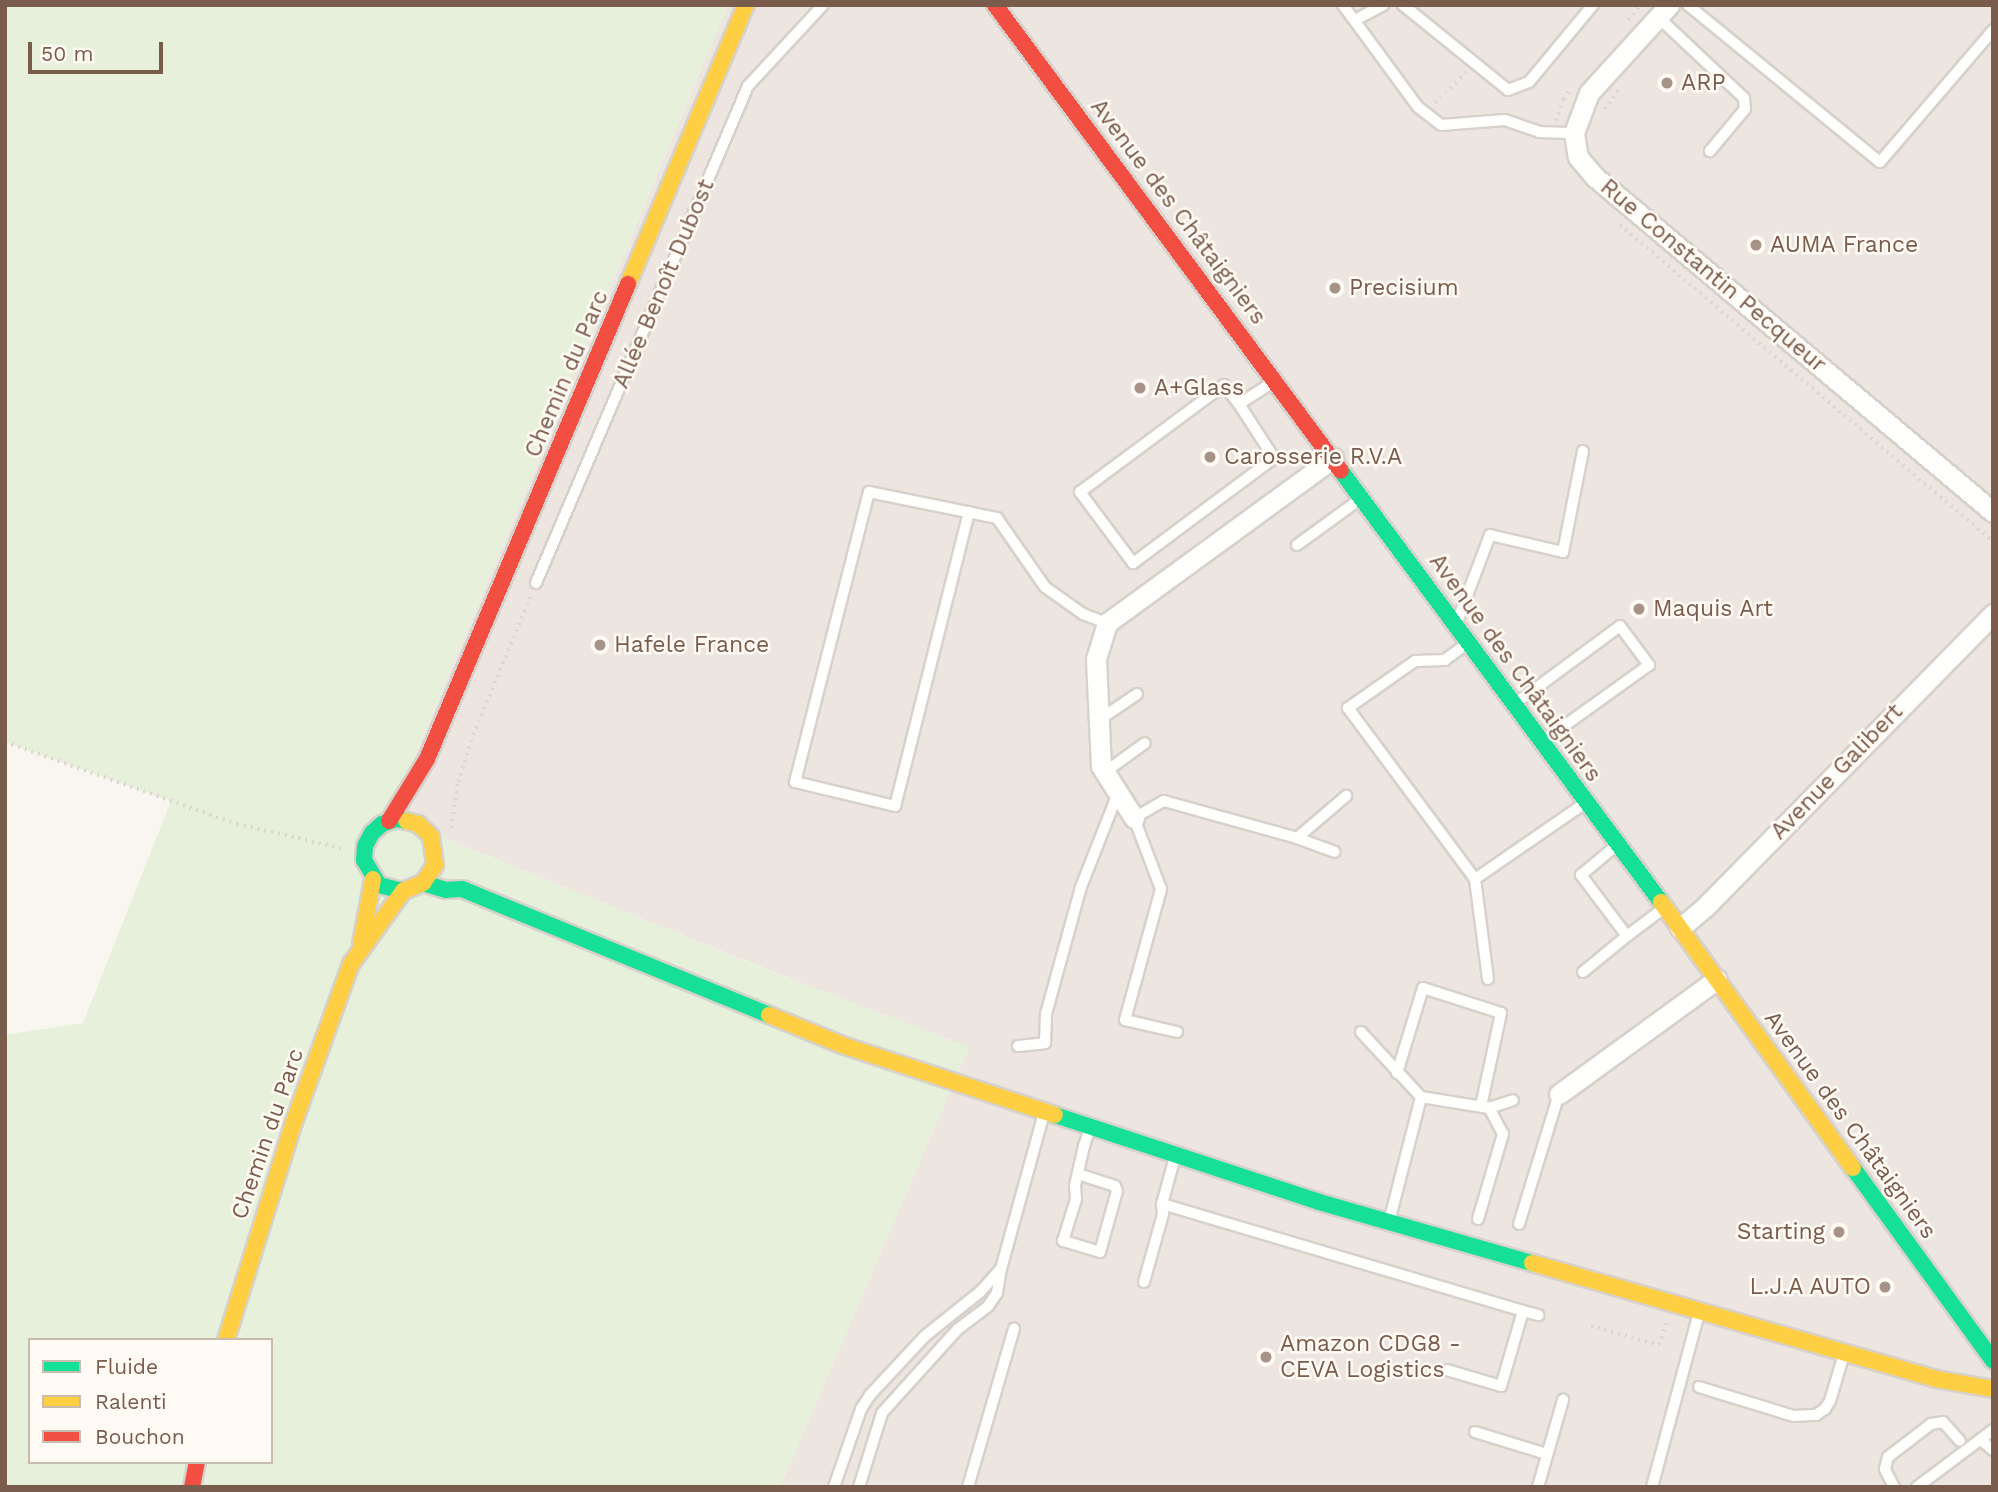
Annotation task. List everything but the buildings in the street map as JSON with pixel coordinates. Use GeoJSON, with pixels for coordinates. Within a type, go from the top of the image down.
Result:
{"type":"FeatureCollection","features":[{"type":"Feature","properties":{"kind":"street","name":"Chemin du Parc"},"geometry":{"type":"LineString","coordinates":[[427,759],[746,5]]}},
{"type":"Feature","properties":{"kind":"street","name":"Avenue des Châtaigniers"},"geometry":{"type":"LineString","coordinates":[[995,5],[1680,928],[1993,1361]]}},
{"type":"Feature","properties":{"kind":"street"},"geometry":{"type":"LineString","coordinates":[[1574,133],[1589,93],[1663,11]]}},
{"type":"Feature","properties":{"kind":"street","name":"Rue Constantin Pecqueur"},"geometry":{"type":"LineString","coordinates":[[1574,133],[1578,157],[1595,177],[1993,512]]}},
{"type":"Feature","properties":{"kind":"street"},"geometry":{"type":"LineString","coordinates":[[1135,818],[1101,766],[1096,659],[1107,623],[1333,458]]}},
{"type":"Feature","properties":{"kind":"street","name":"Avenue Galibert"},"geometry":{"type":"LineString","coordinates":[[1680,928],[1715,897],[1993,614]]}},
{"type":"Feature","properties":{"kind":"street"},"geometry":{"type":"LineString","coordinates":[[424,828],[427,759]]}},
{"type":"Feature","properties":{"kind":"street"},"geometry":{"type":"LineString","coordinates":[[403,891],[387,888],[373,879],[366,867],[364,853],[372,833],[389,821],[427,759]]}},
{"type":"Feature","properties":{"kind":"street"},"geometry":{"type":"LineString","coordinates":[[361,946],[403,891],[423,883],[430,875],[436,855],[431,836],[424,828],[411,821],[389,821]]}},
{"type":"Feature","properties":{"kind":"street"},"geometry":{"type":"LineString","coordinates":[[436,855],[447,862],[461,889]]}},
{"type":"Feature","properties":{"kind":"street"},"geometry":{"type":"LineString","coordinates":[[361,946],[373,879]]}},
{"type":"Feature","properties":{"kind":"street"},"geometry":{"type":"LineString","coordinates":[[423,883],[446,890],[461,889],[842,1045],[1090,1128],[1389,1223],[1844,1354],[1936,1379],[1993,1389]]}},
{"type":"Feature","properties":{"kind":"street","name":"Chemin du Parc"},"geometry":{"type":"LineString","coordinates":[[227,1338],[294,1122],[351,964],[361,946]]}},
{"type":"Feature","properties":{"kind":"street"},"geometry":{"type":"LineString","coordinates":[[1559,1094],[1717,979]]}},
{"type":"Feature","properties":{"kind":"street"},"geometry":{"type":"LineString","coordinates":[[192,1487],[197,1464]]}},
{"type":"Feature","properties":{"kind":"lane","name":"Allée Benoît Dubost"},"geometry":{"type":"LineString","coordinates":[[536,583],[748,86],[823,5]]}},
{"type":"Feature","properties":{"kind":"lane"},"geometry":{"type":"LineString","coordinates":[[1343,5],[1424,112],[1441,125],[1505,120],[1539,132],[1574,133]]}},
{"type":"Feature","properties":{"kind":"lane"},"geometry":{"type":"LineString","coordinates":[[1355,20],[1383,5]]}},
{"type":"Feature","properties":{"kind":"lane"},"geometry":{"type":"LineString","coordinates":[[1404,5],[1508,90],[1529,82],[1593,5]]}},
{"type":"Feature","properties":{"kind":"lane"},"geometry":{"type":"LineString","coordinates":[[1688,5],[1880,162],[1993,30]]}},
{"type":"Feature","properties":{"kind":"lane"},"geometry":{"type":"LineString","coordinates":[[1663,11],[1744,97],[1745,109],[1710,151]]}},
{"type":"Feature","properties":{"kind":"lane"},"geometry":{"type":"LineString","coordinates":[[1239,404],[1275,381]]}},
{"type":"Feature","properties":{"kind":"lane"},"geometry":{"type":"LineString","coordinates":[[1224,385],[1239,404],[1274,458],[1133,563],[1080,492],[1224,385]]}},
{"type":"Feature","properties":{"kind":"lane"},"geometry":{"type":"LineString","coordinates":[[1456,625],[1490,535],[1563,552],[1584,451]]}},
{"type":"Feature","properties":{"kind":"lane"},"geometry":{"type":"LineString","coordinates":[[969,512],[895,806],[795,782],[869,492],[997,517],[1045,587],[1083,614],[1107,623]]}},
{"type":"Feature","properties":{"kind":"lane"},"geometry":{"type":"LineString","coordinates":[[1297,545],[1363,498]]}},
{"type":"Feature","properties":{"kind":"lane"},"geometry":{"type":"LineString","coordinates":[[1514,705],[1620,626],[1649,665],[1542,743]]}},
{"type":"Feature","properties":{"kind":"lane"},"geometry":{"type":"LineString","coordinates":[[1468,643],[1445,660],[1415,661],[1348,708],[1475,879],[1488,979]]}},
{"type":"Feature","properties":{"kind":"lane"},"geometry":{"type":"LineString","coordinates":[[1099,720],[1137,694]]}},
{"type":"Feature","properties":{"kind":"lane"},"geometry":{"type":"LineString","coordinates":[[1105,772],[1144,743]]}},
{"type":"Feature","properties":{"kind":"lane"},"geometry":{"type":"LineString","coordinates":[[1018,1046],[1045,1043],[1046,1014],[1081,887],[1118,792]]}},
{"type":"Feature","properties":{"kind":"lane"},"geometry":{"type":"LineString","coordinates":[[1297,838],[1346,796]]}},
{"type":"Feature","properties":{"kind":"lane"},"geometry":{"type":"LineString","coordinates":[[1177,1032],[1125,1020],[1161,890],[1135,818],[1164,801],[1297,838],[1335,852]]}},
{"type":"Feature","properties":{"kind":"lane"},"geometry":{"type":"LineString","coordinates":[[1475,879],[1586,803]]}},
{"type":"Feature","properties":{"kind":"lane"},"geometry":{"type":"LineString","coordinates":[[1618,845],[1580,875],[1627,936]]}},
{"type":"Feature","properties":{"kind":"lane"},"geometry":{"type":"LineString","coordinates":[[1583,972],[1664,908]]}},
{"type":"Feature","properties":{"kind":"lane"},"geometry":{"type":"LineString","coordinates":[[1397,1073],[1423,988],[1501,1013],[1485,1107],[1503,1133],[1478,1219]]}},
{"type":"Feature","properties":{"kind":"lane"},"geometry":{"type":"LineString","coordinates":[[1361,1032],[1421,1097],[1485,1107],[1513,1100]]}},
{"type":"Feature","properties":{"kind":"lane"},"geometry":{"type":"LineString","coordinates":[[1519,1224],[1559,1094]]}},
{"type":"Feature","properties":{"kind":"lane"},"geometry":{"type":"LineString","coordinates":[[1389,1223],[1421,1097]]}},
{"type":"Feature","properties":{"kind":"lane"},"geometry":{"type":"LineString","coordinates":[[859,1487],[882,1413],[958,1329],[988,1306],[998,1293],[1000,1269],[1044,1113]]}},
{"type":"Feature","properties":{"kind":"lane"},"geometry":{"type":"LineString","coordinates":[[1078,1174],[1115,1185],[1117,1191],[1100,1252],[1063,1241],[1076,1199],[1078,1174],[1090,1128]]}},
{"type":"Feature","properties":{"kind":"lane"},"geometry":{"type":"LineString","coordinates":[[1144,1282],[1176,1154]]}},
{"type":"Feature","properties":{"kind":"lane"},"geometry":{"type":"LineString","coordinates":[[1162,1204],[1538,1315]]}},
{"type":"Feature","properties":{"kind":"lane"},"geometry":{"type":"LineString","coordinates":[[834,1487],[861,1409],[870,1395],[925,1336],[980,1292],[1000,1269]]}},
{"type":"Feature","properties":{"kind":"lane"},"geometry":{"type":"LineString","coordinates":[[1447,1370],[1502,1386],[1523,1311]]}},
{"type":"Feature","properties":{"kind":"lane"},"geometry":{"type":"LineString","coordinates":[[1652,1487],[1699,1312]]}},
{"type":"Feature","properties":{"kind":"lane"},"geometry":{"type":"LineString","coordinates":[[968,1487],[1014,1329]]}},
{"type":"Feature","properties":{"kind":"lane"},"geometry":{"type":"LineString","coordinates":[[1699,1387],[1794,1416],[1816,1415],[1825,1409],[1830,1401],[1844,1354]]}},
{"type":"Feature","properties":{"kind":"lane"},"geometry":{"type":"LineString","coordinates":[[1538,1487],[1563,1401]]}},
{"type":"Feature","properties":{"kind":"lane"},"geometry":{"type":"LineString","coordinates":[[1894,1487],[1885,1469],[1888,1457],[1931,1424],[1944,1422],[1960,1441]]}},
{"type":"Feature","properties":{"kind":"lane"},"geometry":{"type":"LineString","coordinates":[[1917,1487],[1993,1430]]}},
{"type":"Feature","properties":{"kind":"lane"},"geometry":{"type":"LineString","coordinates":[[1475,1432],[1547,1454]]}},
{"type":"Feature","properties":{"kind":"lane"},"geometry":{"type":"LineString","coordinates":[[1980,1440],[1993,1450]]}},
{"type":"Feature","properties":{"kind":"path"},"geometry":{"type":"LineString","coordinates":[[1424,112],[1447,94],[1474,62]]}},
{"type":"Feature","properties":{"kind":"path"},"geometry":{"type":"LineString","coordinates":[[1601,113],[1626,81]]}},
{"type":"Feature","properties":{"kind":"path"},"geometry":{"type":"LineString","coordinates":[[452,834],[452,810],[473,735],[536,583]]}},
{"type":"Feature","properties":{"kind":"path"},"geometry":{"type":"LineString","coordinates":[[5,742],[237,824],[364,853]]}},
{"type":"Feature","properties":{"kind":"path"},"geometry":{"type":"LineString","coordinates":[[1591,1326],[1659,1345],[1668,1318]]}},
{"type":"Feature","properties":{"kind":"shaded area"},"geometry":{"type":"Polygon","coordinates":[[[728,5],[1993,5],[1993,1487],[780,1487],[969,1047],[806,985],[390,816],[728,5]]]}},
{"type":"Feature","properties":{"kind":"green space"},"geometry":{"type":"Polygon","coordinates":[[[5,5],[728,5],[390,816],[775,973],[969,1047],[780,1487],[5,1487],[5,1035],[83,1023],[171,801],[5,742],[5,5]]]}},
{"type":"Feature","properties":{"kind":"traffic: fast"},"geometry":{"type":"LineString","coordinates":[[1341,471],[1661,902]]}},
{"type":"Feature","properties":{"kind":"traffic: fast"},"geometry":{"type":"LineString","coordinates":[[403,891],[379,885],[364,860],[365,846],[372,833],[382,824],[396,819],[406,821]]}},
{"type":"Feature","properties":{"kind":"traffic: fast"},"geometry":{"type":"LineString","coordinates":[[423,883],[446,890],[462,889],[769,1015]]}},
{"type":"Feature","properties":{"kind":"traffic: fast"},"geometry":{"type":"LineString","coordinates":[[1055,1115],[1319,1202],[1532,1263]]}},
{"type":"Feature","properties":{"kind":"traffic: fast"},"geometry":{"type":"LineString","coordinates":[[1853,1168],[1993,1361]]}},
{"type":"Feature","properties":{"kind":"traffic: slow"},"geometry":{"type":"LineString","coordinates":[[628,284],[746,5]]}},
{"type":"Feature","properties":{"kind":"traffic: slow"},"geometry":{"type":"LineString","coordinates":[[227,1338],[294,1122],[351,964],[403,891],[423,883],[435,865],[431,836],[418,824],[406,821]]}},
{"type":"Feature","properties":{"kind":"traffic: slow"},"geometry":{"type":"LineString","coordinates":[[361,944],[373,879]]}},
{"type":"Feature","properties":{"kind":"traffic: slow"},"geometry":{"type":"LineString","coordinates":[[1661,902],[1853,1168]]}},
{"type":"Feature","properties":{"kind":"traffic: slow"},"geometry":{"type":"LineString","coordinates":[[769,1015],[842,1045],[1055,1115]]}},
{"type":"Feature","properties":{"kind":"traffic: slow"},"geometry":{"type":"LineString","coordinates":[[1532,1263],[1936,1379],[1993,1389]]}},
{"type":"Feature","properties":{"kind":"traffic: jam"},"geometry":{"type":"LineString","coordinates":[[995,5],[1341,471]]}},
{"type":"Feature","properties":{"kind":"traffic: jam"},"geometry":{"type":"LineString","coordinates":[[389,821],[427,759],[628,284]]}},
{"type":"Feature","properties":{"kind":"traffic: jam"},"geometry":{"type":"LineString","coordinates":[[192,1487],[197,1464]]}},
{"type":"Feature","properties":{"kind":"place","name":"ARP"},"geometry":{"type":"Point","coordinates":[1667,83]}},
{"type":"Feature","properties":{"kind":"place","name":"AUMA France"},"geometry":{"type":"Point","coordinates":[1756,245]}},
{"type":"Feature","properties":{"kind":"place","name":"Precisium"},"geometry":{"type":"Point","coordinates":[1335,288]}},
{"type":"Feature","properties":{"kind":"place","name":"A+Glass"},"geometry":{"type":"Point","coordinates":[1140,388]}},
{"type":"Feature","properties":{"kind":"place","name":"Carosserie R.V.A"},"geometry":{"type":"Point","coordinates":[1210,457]}},
{"type":"Feature","properties":{"kind":"place","name":"Maquis Art"},"geometry":{"type":"Point","coordinates":[1639,609]}},
{"type":"Feature","properties":{"kind":"place","name":"Hafele France"},"geometry":{"type":"Point","coordinates":[600,645]}},
{"type":"Feature","properties":{"kind":"place","name":"Starting"},"geometry":{"type":"Point","coordinates":[1839,1232]}},
{"type":"Feature","properties":{"kind":"place","name":"L.J.A AUTO"},"geometry":{"type":"Point","coordinates":[1885,1287]}},
{"type":"Feature","properties":{"kind":"place","name":"Amazon CDG8 - CEVA Logistics"},"geometry":{"type":"Point","coordinates":[1266,1357]}}]}
